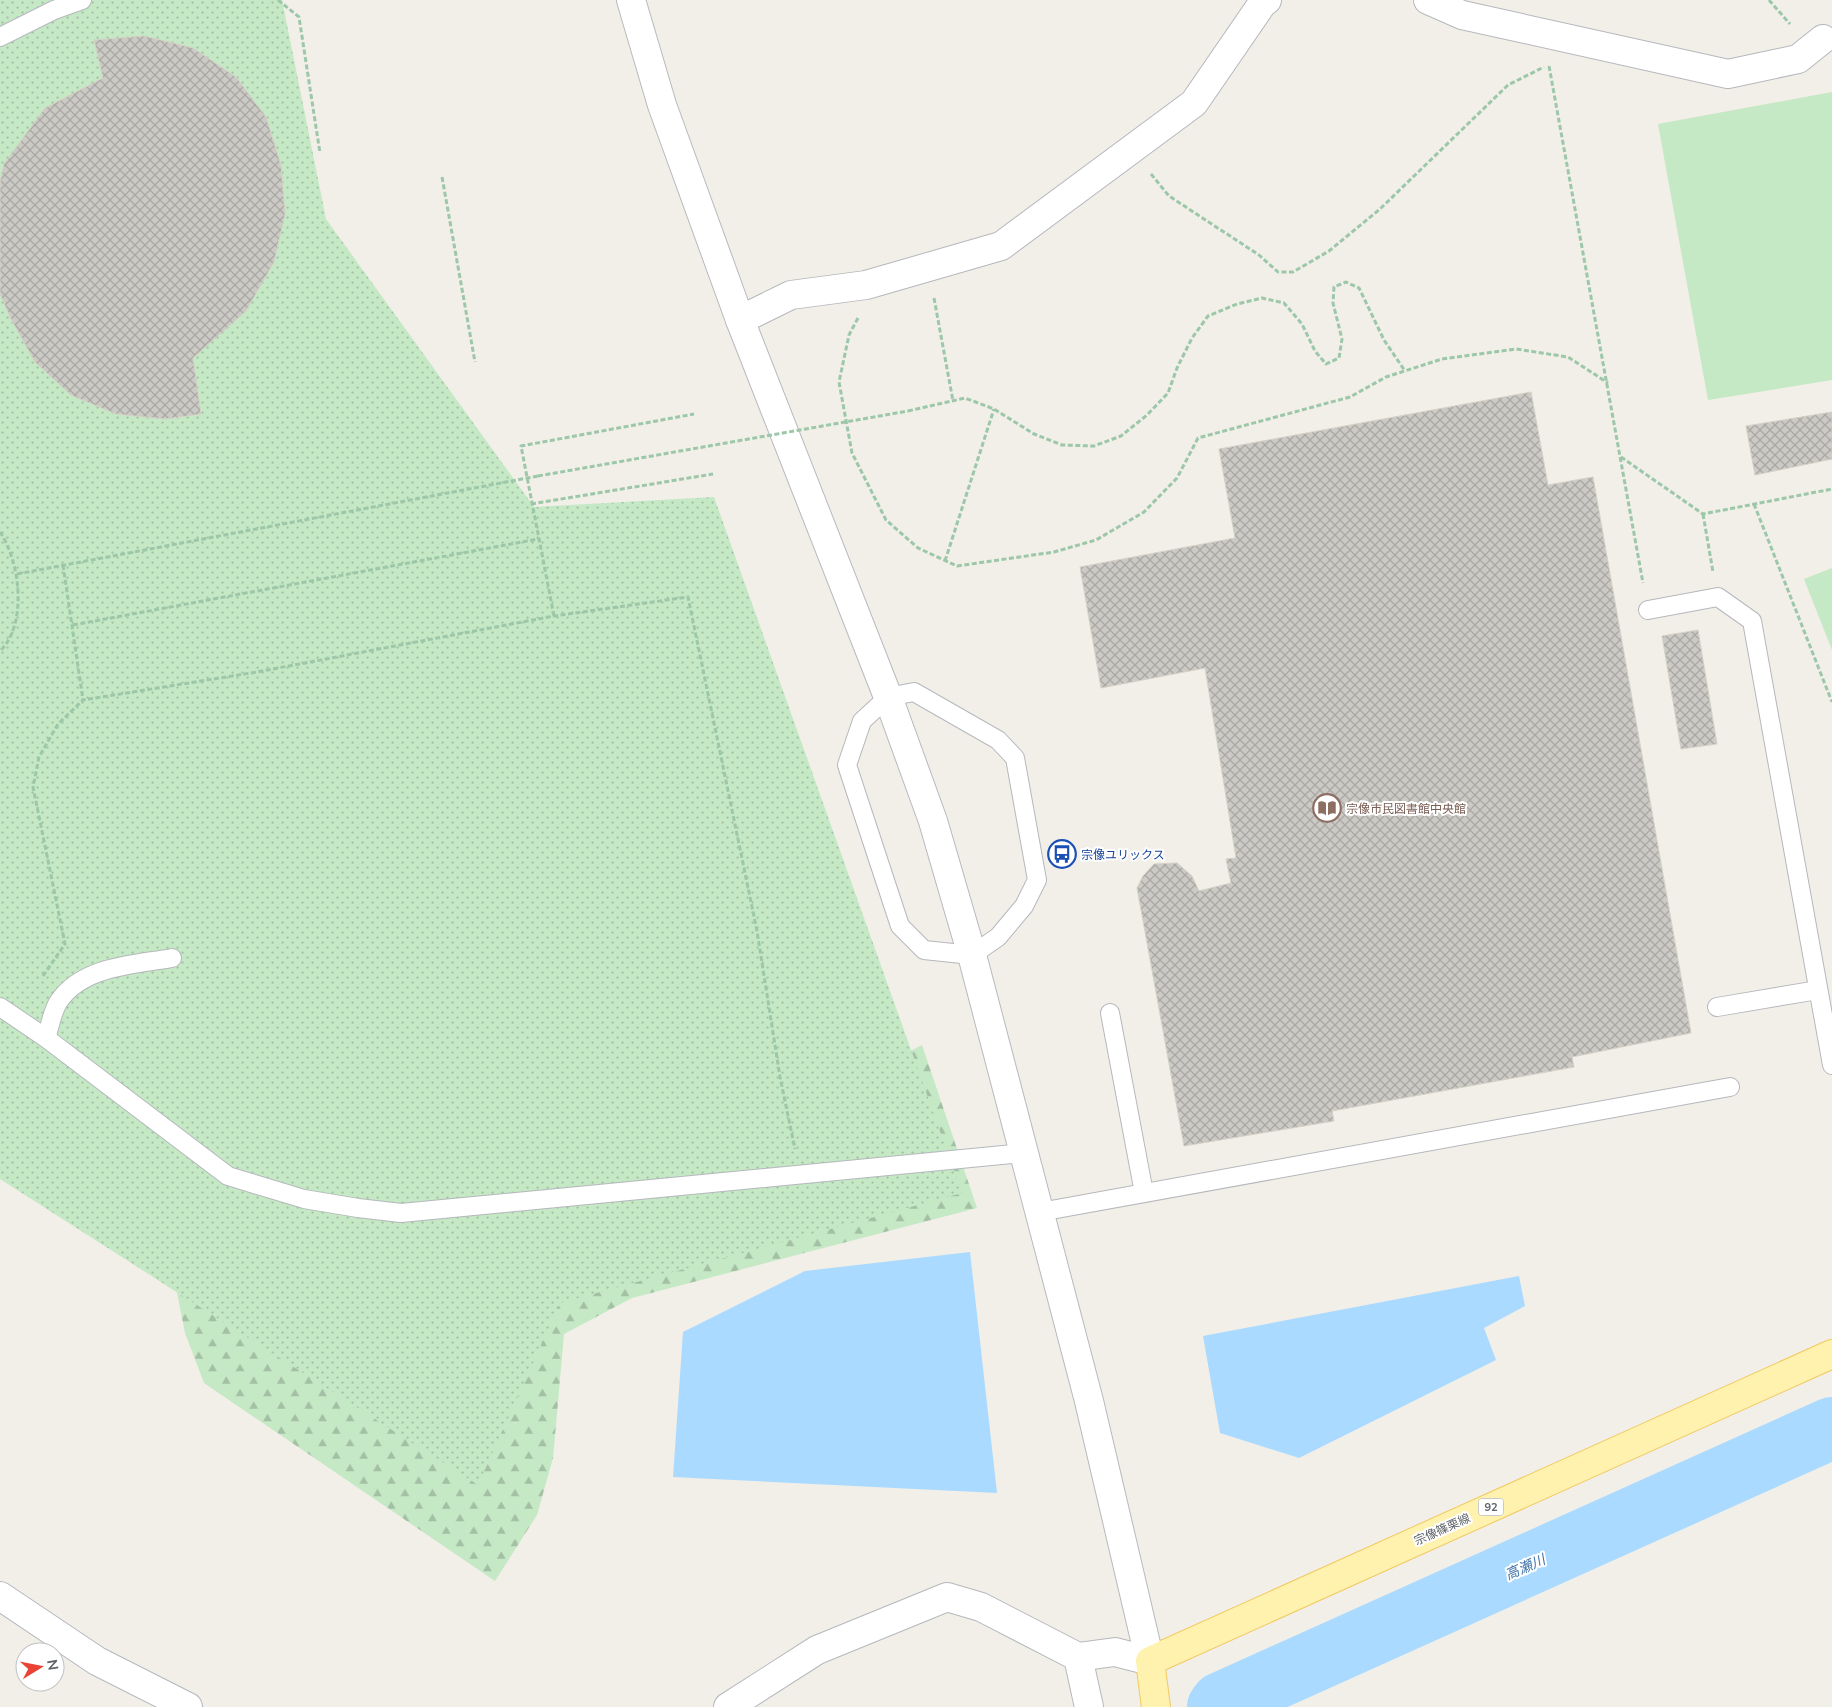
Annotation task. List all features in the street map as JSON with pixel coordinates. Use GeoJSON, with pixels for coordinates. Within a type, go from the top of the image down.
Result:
{"type":"FeatureCollection","features":[{"type":"Feature","properties":{"kind":"main road","name":"宗像篠栗線"},"geometry":{"type":"LineString","coordinates":[[1150,1661],[1832,1354]]}},
{"type":"Feature","properties":{"kind":"main road"},"geometry":{"type":"LineString","coordinates":[[1150,1661],[1156,1707]]}},
{"type":"Feature","properties":{"kind":"street"},"geometry":{"type":"LineString","coordinates":[[631,0],[662,105],[740,320],[888,696],[933,821],[972,955],[1089,1401],[1150,1661],[1114,1652],[1078,1657],[981,1607],[947,1597],[817,1650],[728,1707]]}},
{"type":"Feature","properties":{"kind":"street"},"geometry":{"type":"LineString","coordinates":[[740,320],[791,296],[878,282],[1001,246],[1194,103],[1262,4],[1267,0]]}},
{"type":"Feature","properties":{"kind":"street"},"geometry":{"type":"LineString","coordinates":[[1428,0],[1462,15],[1728,74],[1798,59],[1823,38]]}},
{"type":"Feature","properties":{"kind":"street"},"geometry":{"type":"LineString","coordinates":[[0,1596],[97,1662],[188,1707]]}},
{"type":"Feature","properties":{"kind":"street"},"geometry":{"type":"LineString","coordinates":[[1078,1657],[1089,1707]]}},
{"type":"Feature","properties":{"kind":"lane"},"geometry":{"type":"LineString","coordinates":[[0,37],[54,10],[82,0]]}},
{"type":"Feature","properties":{"kind":"lane"},"geometry":{"type":"LineString","coordinates":[[1648,610],[1718,597],[1752,621],[1832,1065]]}},
{"type":"Feature","properties":{"kind":"lane"},"geometry":{"type":"LineString","coordinates":[[914,692],[998,740],[1014,758],[1037,880],[1024,906],[998,937],[972,955],[924,950],[900,926],[847,765],[862,720],[888,696],[914,692]]}},
{"type":"Feature","properties":{"kind":"lane"},"geometry":{"type":"LineString","coordinates":[[46,1038],[58,1002],[78,981],[100,972],[172,958]]}},
{"type":"Feature","properties":{"kind":"lane"},"geometry":{"type":"LineString","coordinates":[[1717,1007],[1818,990]]}},
{"type":"Feature","properties":{"kind":"lane"},"geometry":{"type":"LineString","coordinates":[[0,1006],[46,1038],[228,1176],[304,1199],[358,1208],[401,1213],[1024,1153]]}},
{"type":"Feature","properties":{"kind":"lane"},"geometry":{"type":"LineString","coordinates":[[1110,1013],[1144,1193]]}},
{"type":"Feature","properties":{"kind":"lane"},"geometry":{"type":"LineString","coordinates":[[1040,1212],[1730,1087]]}},
{"type":"Feature","properties":{"kind":"path"},"geometry":{"type":"LineString","coordinates":[[278,0],[299,17],[320,153]]}},
{"type":"Feature","properties":{"kind":"path"},"geometry":{"type":"LineString","coordinates":[[1131,149],[1169,196],[1259,255],[1278,272],[1293,272],[1329,251],[1380,209],[1508,85],[1549,64],[1648,610]]}},
{"type":"Feature","properties":{"kind":"path"},"geometry":{"type":"LineString","coordinates":[[442,178],[476,362]]}},
{"type":"Feature","properties":{"kind":"path"},"geometry":{"type":"LineString","coordinates":[[928,267],[953,401]]}},
{"type":"Feature","properties":{"kind":"path"},"geometry":{"type":"LineString","coordinates":[[878,282],[848,336],[839,382],[852,453],[886,520],[918,548],[957,566],[1054,552],[1096,540],[1144,512],[1177,478],[1198,438],[1350,397],[1386,377],[1442,359],[1516,349],[1568,357],[1608,383]]}},
{"type":"Feature","properties":{"kind":"path"},"geometry":{"type":"LineString","coordinates":[[17,574],[526,478],[908,411],[964,398],[994,409],[1034,434],[1062,445],[1094,446],[1120,436],[1147,415],[1168,392],[1177,368],[1192,338],[1208,316],[1237,304],[1262,298],[1284,304],[1302,324],[1315,350],[1326,364],[1339,358],[1342,339],[1333,303],[1334,287],[1346,282],[1359,288],[1384,340],[1406,371]]}},
{"type":"Feature","properties":{"kind":"path"},"geometry":{"type":"LineString","coordinates":[[945,561],[994,409]]}},
{"type":"Feature","properties":{"kind":"path"},"geometry":{"type":"LineString","coordinates":[[554,616],[521,446],[694,414]]}},
{"type":"Feature","properties":{"kind":"path"},"geometry":{"type":"LineString","coordinates":[[1621,457],[1703,514],[1718,597]]}},
{"type":"Feature","properties":{"kind":"path"},"geometry":{"type":"LineString","coordinates":[[531,504],[713,474]]}},
{"type":"Feature","properties":{"kind":"path"},"geometry":{"type":"LineString","coordinates":[[1703,514],[1832,489]]}},
{"type":"Feature","properties":{"kind":"path"},"geometry":{"type":"LineString","coordinates":[[1754,504],[1832,702]]}},
{"type":"Feature","properties":{"kind":"path"},"geometry":{"type":"LineString","coordinates":[[0,532],[17,574],[18,614],[7,644],[0,651]]}},
{"type":"Feature","properties":{"kind":"path"},"geometry":{"type":"LineString","coordinates":[[73,625],[538,539]]}},
{"type":"Feature","properties":{"kind":"path"},"geometry":{"type":"LineString","coordinates":[[63,565],[83,700]]}},
{"type":"Feature","properties":{"kind":"path"},"geometry":{"type":"LineString","coordinates":[[42,976],[64,944],[33,787],[38,757],[58,724],[83,700],[257,672],[554,616],[688,597],[756,931],[780,1077],[800,1174]]}},
{"type":"Feature","properties":{"kind":"green space"},"geometry":{"type":"Polygon","coordinates":[[[0,0],[282,0],[326,219],[534,507],[714,497],[962,1193],[560,1303],[478,1485],[0,1179],[0,0]]]}},
{"type":"Feature","properties":{"kind":"green space"},"geometry":{"type":"Polygon","coordinates":[[[1832,92],[1832,380],[1708,400],[1658,124],[1832,92]]]}},
{"type":"Feature","properties":{"kind":"green space"},"geometry":{"type":"Polygon","coordinates":[[[1832,568],[1832,650],[1804,579],[1832,568]]]}},
{"type":"Feature","properties":{"kind":"green space"},"geometry":{"type":"Polygon","coordinates":[[[0,1041],[512,1284],[835,1090],[922,1045],[977,1208],[632,1298],[564,1334],[553,1458],[537,1515],[495,1581],[204,1383],[185,1333],[171,1262],[0,1041]]]}},
{"type":"Feature","properties":{"kind":"water"},"geometry":{"type":"Polygon","coordinates":[[[970,1252],[997,1493],[673,1477],[683,1332],[805,1271],[970,1252]]]}},
{"type":"Feature","properties":{"kind":"water"},"geometry":{"type":"Polygon","coordinates":[[[1519,1276],[1525,1306],[1484,1328],[1496,1360],[1299,1458],[1220,1433],[1203,1336],[1519,1276]]]}},
{"type":"Feature","properties":{"kind":"building"},"geometry":{"type":"Polygon","coordinates":[[[144,36],[193,48],[236,77],[266,117],[281,165],[285,214],[274,262],[246,311],[193,358],[201,414],[165,419],[116,414],[71,395],[35,362],[11,319],[0,294],[0,182],[4,164],[45,108],[103,78],[94,40],[144,36]]]}},
{"type":"Feature","properties":{"kind":"building"},"geometry":{"type":"Polygon","coordinates":[[[1531,392],[1548,485],[1593,477],[1691,1033],[1572,1057],[1574,1067],[1332,1111],[1334,1121],[1184,1146],[1137,888],[1143,876],[1154,864],[1177,863],[1192,876],[1199,891],[1231,883],[1226,859],[1236,858],[1205,668],[1101,688],[1080,567],[1235,538],[1219,449],[1531,392]]]}},
{"type":"Feature","properties":{"kind":"building"},"geometry":{"type":"Polygon","coordinates":[[[1832,412],[1832,459],[1755,475],[1746,426],[1832,412]]]}},
{"type":"Feature","properties":{"kind":"building"},"geometry":{"type":"Polygon","coordinates":[[[1698,630],[1717,744],[1681,749],[1662,636],[1698,630]]]}},
{"type":"Feature","properties":{"kind":"waterway","name":"高瀬川"},"geometry":{"type":"LineString","coordinates":[[1218,1707],[1221,1703],[1832,1428]]}},
{"type":"Feature","properties":{"kind":"place","name":"宗像市民図書館中央館"},"geometry":{"type":"Point","coordinates":[1327,808]}},
{"type":"Feature","properties":{"kind":"place","name":"宗像ユリックス"},"geometry":{"type":"Point","coordinates":[1062,854]}}]}
